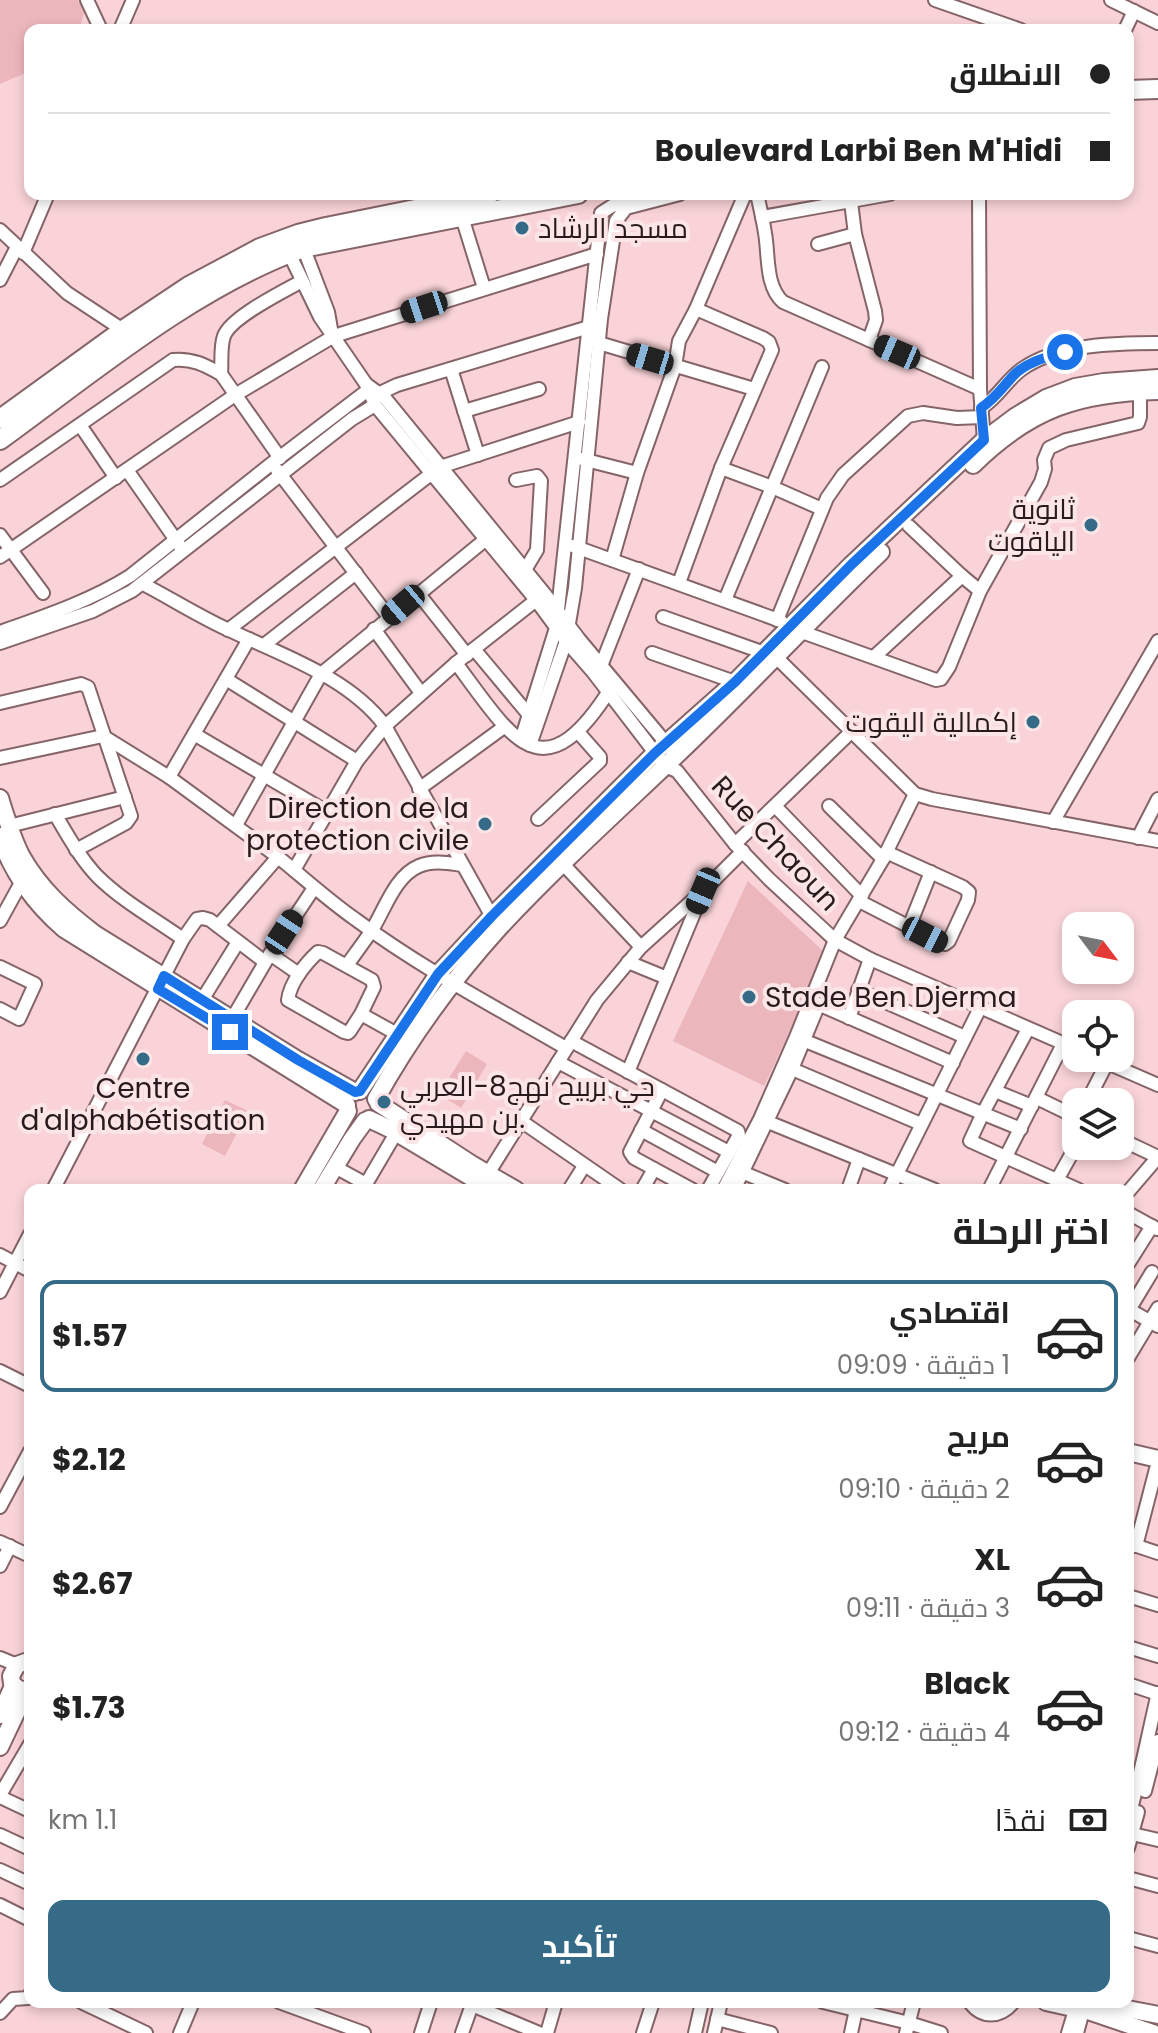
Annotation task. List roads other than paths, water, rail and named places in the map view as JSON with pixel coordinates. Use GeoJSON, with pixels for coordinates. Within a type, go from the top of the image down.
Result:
{"type":"FeatureCollection","features":[{"type":"Feature","properties":{"kind":"highway"},"geometry":{"type":"LineString","coordinates":[[1134,79],[1158,78]]}},
{"type":"Feature","properties":{"kind":"highway"},"geometry":{"type":"LineString","coordinates":[[1134,90],[1158,89]]}},
{"type":"Feature","properties":{"kind":"highway"},"geometry":{"type":"LineString","coordinates":[[0,440],[189,286],[240,258],[466,200]]}},
{"type":"Feature","properties":{"kind":"highway"},"geometry":{"type":"LineString","coordinates":[[293,243],[462,217],[548,200]]}},
{"type":"Feature","properties":{"kind":"highway"},"geometry":{"type":"LineString","coordinates":[[0,419],[128,337]]}},
{"type":"Feature","properties":{"kind":"main road"},"geometry":{"type":"LineString","coordinates":[[325,1184],[367,1120],[376,1113],[377,1101],[428,1017],[495,922],[563,864],[770,655],[790,625],[984,440],[1016,416],[1046,398],[1075,387],[1158,378]]}},
{"type":"Feature","properties":{"kind":"main road"},"geometry":{"type":"LineString","coordinates":[[790,625],[909,526],[978,459],[1035,418],[1081,398],[1158,391]]}},
{"type":"Feature","properties":{"kind":"main road"},"geometry":{"type":"LineString","coordinates":[[305,1184],[352,1100],[438,974],[668,758],[735,682],[770,655]]}},
{"type":"Feature","properties":{"kind":"main road"},"geometry":{"type":"LineString","coordinates":[[0,798],[3,838],[22,881],[64,929],[161,982],[352,1100]]}},
{"type":"Feature","properties":{"kind":"main road"},"geometry":{"type":"LineString","coordinates":[[3,838],[22,856],[53,898],[71,916],[161,982],[202,1000],[352,1100]]}},
{"type":"Feature","properties":{"kind":"main road"},"geometry":{"type":"LineString","coordinates":[[352,1100],[369,1092],[485,1184]]}},
{"type":"Feature","properties":{"kind":"main road"},"geometry":{"type":"LineString","coordinates":[[352,1100],[353,1118],[367,1120],[396,1133],[485,1184]]}},
{"type":"Feature","properties":{"kind":"main road"},"geometry":{"type":"LineString","coordinates":[[1134,1455],[1157,1466]]}},
{"type":"Feature","properties":{"kind":"main road"},"geometry":{"type":"LineString","coordinates":[[1134,1464],[1157,1466]]}},
{"type":"Feature","properties":{"kind":"main road"},"geometry":{"type":"LineString","coordinates":[[0,1715],[20,1674]]}},
{"type":"Feature","properties":{"kind":"main road"},"geometry":{"type":"LineString","coordinates":[[0,1747],[20,1674]]}},
{"type":"Feature","properties":{"kind":"main road"},"geometry":{"type":"LineString","coordinates":[[977,2008],[993,2013],[1006,2008]]}},
{"type":"Feature","properties":{"kind":"main road"},"geometry":{"type":"LineString","coordinates":[[1084,2008],[1153,2033]]}},
{"type":"Feature","properties":{"kind":"main road"},"geometry":{"type":"LineString","coordinates":[[1091,2008],[1158,2015]]}},
{"type":"Feature","properties":{"kind":"street"},"geometry":{"type":"LineString","coordinates":[[87,0],[98,24]]}},
{"type":"Feature","properties":{"kind":"street"},"geometry":{"type":"LineString","coordinates":[[123,24],[133,0]]}},
{"type":"Feature","properties":{"kind":"street"},"geometry":{"type":"LineString","coordinates":[[1111,0],[1158,23]]}},
{"type":"Feature","properties":{"kind":"street"},"geometry":{"type":"LineString","coordinates":[[938,1],[1004,24]]}},
{"type":"Feature","properties":{"kind":"street"},"geometry":{"type":"LineString","coordinates":[[1128,24],[1134,11]]}},
{"type":"Feature","properties":{"kind":"street"},"geometry":{"type":"LineString","coordinates":[[0,280],[20,250],[45,200]]}},
{"type":"Feature","properties":{"kind":"street"},"geometry":{"type":"LineString","coordinates":[[525,743],[529,715],[563,627],[579,548],[581,459],[601,213],[633,200]]}},
{"type":"Feature","properties":{"kind":"street"},"geometry":{"type":"LineString","coordinates":[[657,200],[626,208],[616,221],[592,337],[579,422],[581,459],[566,543],[559,613],[566,641],[607,694],[668,758]]}},
{"type":"Feature","properties":{"kind":"street"},"geometry":{"type":"LineString","coordinates":[[612,560],[637,473],[675,366],[679,341],[742,200]]}},
{"type":"Feature","properties":{"kind":"street"},"geometry":{"type":"LineString","coordinates":[[758,200],[770,277],[778,297],[789,305],[980,389]]}},
{"type":"Feature","properties":{"kind":"street"},"geometry":{"type":"LineString","coordinates":[[762,217],[861,200]]}},
{"type":"Feature","properties":{"kind":"street"},"geometry":{"type":"LineString","coordinates":[[979,200],[980,389],[984,440]]}},
{"type":"Feature","properties":{"kind":"street"},"geometry":{"type":"LineString","coordinates":[[851,202],[855,234],[875,311],[876,320],[869,340]]}},
{"type":"Feature","properties":{"kind":"street"},"geometry":{"type":"LineString","coordinates":[[462,217],[484,288]]}},
{"type":"Feature","properties":{"kind":"street"},"geometry":{"type":"LineString","coordinates":[[0,230],[67,293],[128,337]]}},
{"type":"Feature","properties":{"kind":"street"},"geometry":{"type":"LineString","coordinates":[[818,244],[855,234]]}},
{"type":"Feature","properties":{"kind":"street"},"geometry":{"type":"LineString","coordinates":[[293,243],[302,281],[320,317],[372,393],[563,627],[615,682],[668,758]]}},
{"type":"Feature","properties":{"kind":"street"},"geometry":{"type":"LineString","coordinates":[[293,243],[328,312],[332,334]]}},
{"type":"Feature","properties":{"kind":"street"},"geometry":{"type":"LineString","coordinates":[[5,554],[235,395],[332,334],[597,254]]}},
{"type":"Feature","properties":{"kind":"street"},"geometry":{"type":"LineString","coordinates":[[221,374],[223,338],[227,330],[255,308],[302,281]]}},
{"type":"Feature","properties":{"kind":"street"},"geometry":{"type":"LineString","coordinates":[[679,583],[721,468],[772,350],[769,342],[696,309]]}},
{"type":"Feature","properties":{"kind":"street"},"geometry":{"type":"LineString","coordinates":[[0,643],[93,611],[143,584],[180,545],[276,461],[372,393],[451,369],[592,337],[754,389]]}},
{"type":"Feature","properties":{"kind":"street"},"geometry":{"type":"LineString","coordinates":[[790,625],[822,509],[833,488],[843,475],[908,416],[923,413],[957,418],[982,413],[1013,376],[1044,358],[1091,346],[1158,343]]}},
{"type":"Feature","properties":{"kind":"street"},"geometry":{"type":"LineString","coordinates":[[0,480],[173,360],[197,362],[221,374],[276,461],[280,475],[389,617]]}},
{"type":"Feature","properties":{"kind":"street"},"geometry":{"type":"LineString","coordinates":[[725,600],[822,367]]}},
{"type":"Feature","properties":{"kind":"street"},"geometry":{"type":"LineString","coordinates":[[451,369],[478,455]]}},
{"type":"Feature","properties":{"kind":"street"},"geometry":{"type":"LineString","coordinates":[[464,411],[539,389]]}},
{"type":"Feature","properties":{"kind":"street"},"geometry":{"type":"LineString","coordinates":[[566,543],[936,680],[941,679],[949,667],[980,591],[1041,482],[1049,448],[1066,440],[1138,423],[1140,391]]}},
{"type":"Feature","properties":{"kind":"street"},"geometry":{"type":"LineString","coordinates":[[0,632],[109,589],[180,545],[280,475],[352,419],[372,393]]}},
{"type":"Feature","properties":{"kind":"street"},"geometry":{"type":"LineString","coordinates":[[228,630],[436,470],[579,422]]}},
{"type":"Feature","properties":{"kind":"street"},"geometry":{"type":"LineString","coordinates":[[80,425],[180,545]]}},
{"type":"Feature","properties":{"kind":"street"},"geometry":{"type":"LineString","coordinates":[[581,459],[637,473]]}},
{"type":"Feature","properties":{"kind":"street"},"geometry":{"type":"LineString","coordinates":[[721,468],[822,509]]}},
{"type":"Feature","properties":{"kind":"street"},"geometry":{"type":"LineString","coordinates":[[516,480],[537,476],[541,481],[537,550],[525,570]]}},
{"type":"Feature","properties":{"kind":"street"},"geometry":{"type":"LineString","coordinates":[[909,526],[980,591]]}},
{"type":"Feature","properties":{"kind":"street"},"geometry":{"type":"LineString","coordinates":[[0,535],[5,554],[43,593]]}},
{"type":"Feature","properties":{"kind":"street"},"geometry":{"type":"LineString","coordinates":[[491,536],[525,570],[540,596],[559,613]]}},
{"type":"Feature","properties":{"kind":"street"},"geometry":{"type":"LineString","coordinates":[[236,825],[321,674],[491,536]]}},
{"type":"Feature","properties":{"kind":"street"},"geometry":{"type":"LineString","coordinates":[[601,666],[639,569]]}},
{"type":"Feature","properties":{"kind":"street"},"geometry":{"type":"LineString","coordinates":[[264,645],[356,573]]}},
{"type":"Feature","properties":{"kind":"street"},"geometry":{"type":"LineString","coordinates":[[875,656],[962,576]]}},
{"type":"Feature","properties":{"kind":"street"},"geometry":{"type":"LineString","coordinates":[[143,584],[228,630],[321,674],[374,711],[495,922]]}},
{"type":"Feature","properties":{"kind":"street"},"geometry":{"type":"LineString","coordinates":[[418,593],[466,656],[504,727],[525,743],[543,748],[566,742],[592,717],[615,682]]}},
{"type":"Feature","properties":{"kind":"street"},"geometry":{"type":"LineString","coordinates":[[294,870],[357,761],[385,726],[540,596]]}},
{"type":"Feature","properties":{"kind":"street"},"geometry":{"type":"LineString","coordinates":[[663,617],[770,655],[915,794],[1158,841]]}},
{"type":"Feature","properties":{"kind":"street"},"geometry":{"type":"LineString","coordinates":[[374,629],[421,693]]}},
{"type":"Feature","properties":{"kind":"street"},"geometry":{"type":"LineString","coordinates":[[169,777],[249,639]]}},
{"type":"Feature","properties":{"kind":"street"},"geometry":{"type":"LineString","coordinates":[[525,743],[566,641]]}},
{"type":"Feature","properties":{"kind":"street"},"geometry":{"type":"LineString","coordinates":[[1053,822],[1158,641]]}},
{"type":"Feature","properties":{"kind":"street"},"geometry":{"type":"LineString","coordinates":[[652,653],[735,682]]}},
{"type":"Feature","properties":{"kind":"street"},"geometry":{"type":"LineString","coordinates":[[466,656],[529,715]]}},
{"type":"Feature","properties":{"kind":"street"},"geometry":{"type":"LineString","coordinates":[[226,679],[357,761]]}},
{"type":"Feature","properties":{"kind":"street"},"geometry":{"type":"LineString","coordinates":[[0,703],[84,684],[92,694],[131,816],[130,820],[76,850]]}},
{"type":"Feature","properties":{"kind":"street"},"geometry":{"type":"LineString","coordinates":[[419,789],[504,727]]}},
{"type":"Feature","properties":{"kind":"street"},"geometry":{"type":"LineString","coordinates":[[538,819],[600,761],[600,757],[578,732]]}},
{"type":"Feature","properties":{"kind":"street"},"geometry":{"type":"LineString","coordinates":[[485,1184],[597,1000],[641,947],[703,891],[775,806],[851,732]]}},
{"type":"Feature","properties":{"kind":"street"},"geometry":{"type":"LineString","coordinates":[[194,734],[327,812]]}},
{"type":"Feature","properties":{"kind":"street"},"geometry":{"type":"LineString","coordinates":[[0,758],[103,736],[169,777],[278,857],[371,931],[438,974],[738,1131],[739,1135],[711,1184]]}},
{"type":"Feature","properties":{"kind":"street","name":"Rue Chaoun"},"geometry":{"type":"LineString","coordinates":[[668,758],[739,847],[790,899],[839,942],[870,959],[1062,1044]]}},
{"type":"Feature","properties":{"kind":"street"},"geometry":{"type":"LineString","coordinates":[[738,1184],[839,942],[915,794]]}},
{"type":"Feature","properties":{"kind":"street"},"geometry":{"type":"LineString","coordinates":[[3,838],[55,814],[125,797]]}},
{"type":"Feature","properties":{"kind":"street"},"geometry":{"type":"LineString","coordinates":[[1138,838],[1158,799]]}},
{"type":"Feature","properties":{"kind":"street"},"geometry":{"type":"LineString","coordinates":[[775,806],[861,899],[909,927],[945,944],[949,941],[969,892],[931,872],[885,856],[829,806]]}},
{"type":"Feature","properties":{"kind":"street"},"geometry":{"type":"LineString","coordinates":[[55,814],[76,850],[96,875],[183,939]]}},
{"type":"Feature","properties":{"kind":"street"},"geometry":{"type":"LineString","coordinates":[[218,926],[278,857]]}},
{"type":"Feature","properties":{"kind":"street"},"geometry":{"type":"LineString","coordinates":[[347,965],[400,881],[411,870],[422,864],[437,862],[462,865]]}},
{"type":"Feature","properties":{"kind":"street"},"geometry":{"type":"LineString","coordinates":[[563,864],[641,947]]}},
{"type":"Feature","properties":{"kind":"street"},"geometry":{"type":"LineString","coordinates":[[909,927],[931,872]]}},
{"type":"Feature","properties":{"kind":"street"},"geometry":{"type":"LineString","coordinates":[[0,921],[22,881]]}},
{"type":"Feature","properties":{"kind":"street"},"geometry":{"type":"LineString","coordinates":[[232,1019],[314,888]]}},
{"type":"Feature","properties":{"kind":"street"},"geometry":{"type":"LineString","coordinates":[[628,1072],[703,891]]}},
{"type":"Feature","properties":{"kind":"street"},"geometry":{"type":"LineString","coordinates":[[56,1184],[183,939],[197,919],[203,918],[218,926],[238,942],[299,974]]}},
{"type":"Feature","properties":{"kind":"street"},"geometry":{"type":"LineString","coordinates":[[202,1000],[238,942]]}},
{"type":"Feature","properties":{"kind":"street"},"geometry":{"type":"LineString","coordinates":[[727,1184],[792,1069],[800,1039],[818,1004],[839,942]]}},
{"type":"Feature","properties":{"kind":"street"},"geometry":{"type":"LineString","coordinates":[[318,952],[347,965],[375,984],[348,1033],[287,998],[299,974],[318,952]]}},
{"type":"Feature","properties":{"kind":"street"},"geometry":{"type":"LineString","coordinates":[[849,1018],[870,959]]}},
{"type":"Feature","properties":{"kind":"street"},"geometry":{"type":"LineString","coordinates":[[628,962],[667,978]]}},
{"type":"Feature","properties":{"kind":"street"},"geometry":{"type":"LineString","coordinates":[[0,967],[35,984],[19,1019],[0,1009]]}},
{"type":"Feature","properties":{"kind":"street"},"geometry":{"type":"LineString","coordinates":[[858,990],[965,1037]]}},
{"type":"Feature","properties":{"kind":"street"},"geometry":{"type":"LineString","coordinates":[[818,1004],[953,1063]]}},
{"type":"Feature","properties":{"kind":"street"},"geometry":{"type":"LineString","coordinates":[[892,1184],[980,1008]]}},
{"type":"Feature","properties":{"kind":"street"},"geometry":{"type":"LineString","coordinates":[[361,1014],[397,1034]]}},
{"type":"Feature","properties":{"kind":"street"},"geometry":{"type":"LineString","coordinates":[[1028,1029],[970,1141],[1066,1184]]}},
{"type":"Feature","properties":{"kind":"street"},"geometry":{"type":"LineString","coordinates":[[800,1039],[1021,1129]]}},
{"type":"Feature","properties":{"kind":"street"},"geometry":{"type":"LineString","coordinates":[[992,1184],[1062,1046]]}},
{"type":"Feature","properties":{"kind":"street"},"geometry":{"type":"LineString","coordinates":[[558,1062],[729,1152]]}},
{"type":"Feature","properties":{"kind":"street"},"geometry":{"type":"LineString","coordinates":[[792,1069],[921,1124]]}},
{"type":"Feature","properties":{"kind":"street"},"geometry":{"type":"LineString","coordinates":[[1128,1072],[1158,1085]]}},
{"type":"Feature","properties":{"kind":"street"},"geometry":{"type":"LineString","coordinates":[[662,1090],[630,1152],[634,1158],[682,1184]]}},
{"type":"Feature","properties":{"kind":"street"},"geometry":{"type":"LineString","coordinates":[[995,1091],[1062,1112]]}},
{"type":"Feature","properties":{"kind":"street"},"geometry":{"type":"LineString","coordinates":[[521,1121],[612,1184]]}},
{"type":"Feature","properties":{"kind":"street"},"geometry":{"type":"LineString","coordinates":[[764,1121],[921,1184]]}},
{"type":"Feature","properties":{"kind":"street"},"geometry":{"type":"LineString","coordinates":[[641,1130],[718,1172]]}},
{"type":"Feature","properties":{"kind":"street"},"geometry":{"type":"LineString","coordinates":[[366,1184],[396,1133]]}},
{"type":"Feature","properties":{"kind":"street"},"geometry":{"type":"LineString","coordinates":[[1134,1146],[1158,1157],[1134,1185]]}},
{"type":"Feature","properties":{"kind":"street"},"geometry":{"type":"LineString","coordinates":[[850,1184],[859,1159]]}},
{"type":"Feature","properties":{"kind":"street"},"geometry":{"type":"LineString","coordinates":[[1057,1180],[1068,1160]]}},
{"type":"Feature","properties":{"kind":"street"},"geometry":{"type":"LineString","coordinates":[[573,1184],[584,1166]]}},
{"type":"Feature","properties":{"kind":"street"},"geometry":{"type":"LineString","coordinates":[[335,1167],[360,1184]]}},
{"type":"Feature","properties":{"kind":"street"},"geometry":{"type":"LineString","coordinates":[[645,1184],[654,1169]]}},
{"type":"Feature","properties":{"kind":"street"},"geometry":{"type":"LineString","coordinates":[[744,1173],[771,1184]]}},
{"type":"Feature","properties":{"kind":"street"},"geometry":{"type":"LineString","coordinates":[[1134,1216],[1155,1228],[1134,1254]]}},
{"type":"Feature","properties":{"kind":"street"},"geometry":{"type":"LineString","coordinates":[[0,1292],[24,1246]]}},
{"type":"Feature","properties":{"kind":"street"},"geometry":{"type":"LineString","coordinates":[[0,1255],[24,1268]]}},
{"type":"Feature","properties":{"kind":"street"},"geometry":{"type":"LineString","coordinates":[[1134,1263],[1155,1274],[1134,1302]]}},
{"type":"Feature","properties":{"kind":"street"},"geometry":{"type":"LineString","coordinates":[[1134,1345],[1154,1324],[1158,1308]]}},
{"type":"Feature","properties":{"kind":"street"},"geometry":{"type":"LineString","coordinates":[[1134,1312],[1154,1324]]}},
{"type":"Feature","properties":{"kind":"street"},"geometry":{"type":"LineString","coordinates":[[0,1371],[24,1383]]}},
{"type":"Feature","properties":{"kind":"street"},"geometry":{"type":"LineString","coordinates":[[0,1507],[24,1462]]}},
{"type":"Feature","properties":{"kind":"street"},"geometry":{"type":"LineString","coordinates":[[1134,1539],[1157,1466]]}},
{"type":"Feature","properties":{"kind":"street"},"geometry":{"type":"LineString","coordinates":[[0,1566],[5,1544],[24,1553]]}},
{"type":"Feature","properties":{"kind":"street"},"geometry":{"type":"LineString","coordinates":[[1134,1546],[1158,1553]]}},
{"type":"Feature","properties":{"kind":"street"},"geometry":{"type":"LineString","coordinates":[[1134,1598],[1158,1605]]}},
{"type":"Feature","properties":{"kind":"street"},"geometry":{"type":"LineString","coordinates":[[1134,1649],[1158,1656]]}},
{"type":"Feature","properties":{"kind":"street"},"geometry":{"type":"LineString","coordinates":[[0,1658],[20,1674]]}},
{"type":"Feature","properties":{"kind":"street"},"geometry":{"type":"LineString","coordinates":[[1134,1686],[1158,1693],[1143,1756],[1149,1781],[1134,1809]]}},
{"type":"Feature","properties":{"kind":"street"},"geometry":{"type":"LineString","coordinates":[[1134,1823],[1149,1781],[1158,1741]]}},
{"type":"Feature","properties":{"kind":"street"},"geometry":{"type":"LineString","coordinates":[[24,1754],[0,1796],[24,1808]]}},
{"type":"Feature","properties":{"kind":"street"},"geometry":{"type":"LineString","coordinates":[[17,1766],[24,1769]]}},
{"type":"Feature","properties":{"kind":"street"},"geometry":{"type":"LineString","coordinates":[[0,1835],[24,1846]]}},
{"type":"Feature","properties":{"kind":"street"},"geometry":{"type":"LineString","coordinates":[[1134,1835],[1158,1840]]}},
{"type":"Feature","properties":{"kind":"street"},"geometry":{"type":"LineString","coordinates":[[0,1870],[24,1881]]}},
{"type":"Feature","properties":{"kind":"street"},"geometry":{"type":"LineString","coordinates":[[1134,1880],[1158,1886]]}},
{"type":"Feature","properties":{"kind":"street"},"geometry":{"type":"LineString","coordinates":[[0,1905],[24,1917]]}},
{"type":"Feature","properties":{"kind":"street"},"geometry":{"type":"LineString","coordinates":[[1134,1940],[1158,1946]]}},
{"type":"Feature","properties":{"kind":"street"},"geometry":{"type":"LineString","coordinates":[[0,2013],[13,1999],[24,1998]]}},
{"type":"Feature","properties":{"kind":"street"},"geometry":{"type":"LineString","coordinates":[[94,2008],[146,2033]]}},
{"type":"Feature","properties":{"kind":"street"},"geometry":{"type":"LineString","coordinates":[[180,2033],[188,2008]]}},
{"type":"Feature","properties":{"kind":"street"},"geometry":{"type":"LineString","coordinates":[[296,2008],[364,2033]]}},
{"type":"Feature","properties":{"kind":"street"},"geometry":{"type":"LineString","coordinates":[[421,2033],[429,2008]]}},
{"type":"Feature","properties":{"kind":"street"},"geometry":{"type":"LineString","coordinates":[[462,2033],[471,2008]]}},
{"type":"Feature","properties":{"kind":"street"},"geometry":{"type":"LineString","coordinates":[[481,2008],[539,2033]]}},
{"type":"Feature","properties":{"kind":"street"},"geometry":{"type":"LineString","coordinates":[[547,2033],[554,2008]]}},
{"type":"Feature","properties":{"kind":"street"},"geometry":{"type":"LineString","coordinates":[[643,2033],[651,2008]]}},
{"type":"Feature","properties":{"kind":"street"},"geometry":{"type":"LineString","coordinates":[[695,2033],[701,2008]]}},
{"type":"Feature","properties":{"kind":"street"},"geometry":{"type":"LineString","coordinates":[[714,2033],[720,2008]]}},
{"type":"Feature","properties":{"kind":"street"},"geometry":{"type":"LineString","coordinates":[[851,2033],[857,2008]]}},
{"type":"Feature","properties":{"kind":"street"},"geometry":{"type":"LineString","coordinates":[[862,2008],[908,2028],[941,2033]]}},
{"type":"Feature","properties":{"kind":"street"},"geometry":{"type":"LineString","coordinates":[[908,2028],[913,2008]]}},
{"type":"Feature","properties":{"kind":"street"},"geometry":{"type":"LineString","coordinates":[[1068,2033],[1080,2008]]}},
{"type":"Feature","properties":{"kind":"street"},"geometry":{"type":"LineString","coordinates":[[1077,2033],[1081,2008]]}},
{"type":"Feature","properties":{"kind":"street"},"geometry":{"type":"LineString","coordinates":[[717,2019],[771,2033]]}},
{"type":"Feature","properties":{"kind":"street"},"geometry":{"type":"LineString","coordinates":[[322,2033],[329,2020]]}},
{"type":"Feature","properties":{"kind":"place","name":"مسجد الرشاد"},"geometry":{"type":"Point","coordinates":[522,228]}},
{"type":"Feature","properties":{"kind":"place","name":"ثانوية الياقوت"},"geometry":{"type":"Point","coordinates":[1091,525]}},
{"type":"Feature","properties":{"kind":"place","name":"إكمالية اليقوت"},"geometry":{"type":"Point","coordinates":[1033,722]}},
{"type":"Feature","properties":{"kind":"place","name":"Direction de la protection civile"},"geometry":{"type":"Point","coordinates":[485,824]}},
{"type":"Feature","properties":{"kind":"place","name":"Stade Ben Djerma"},"geometry":{"type":"Point","coordinates":[749,997]}},
{"type":"Feature","properties":{"kind":"place","name":"Centre d'alphabétisation"},"geometry":{"type":"Point","coordinates":[143,1059]}},
{"type":"Feature","properties":{"kind":"place","name":"حي بربيح نهج8-العربي بن مهيدي."},"geometry":{"type":"Point","coordinates":[384,1102]}}]}
